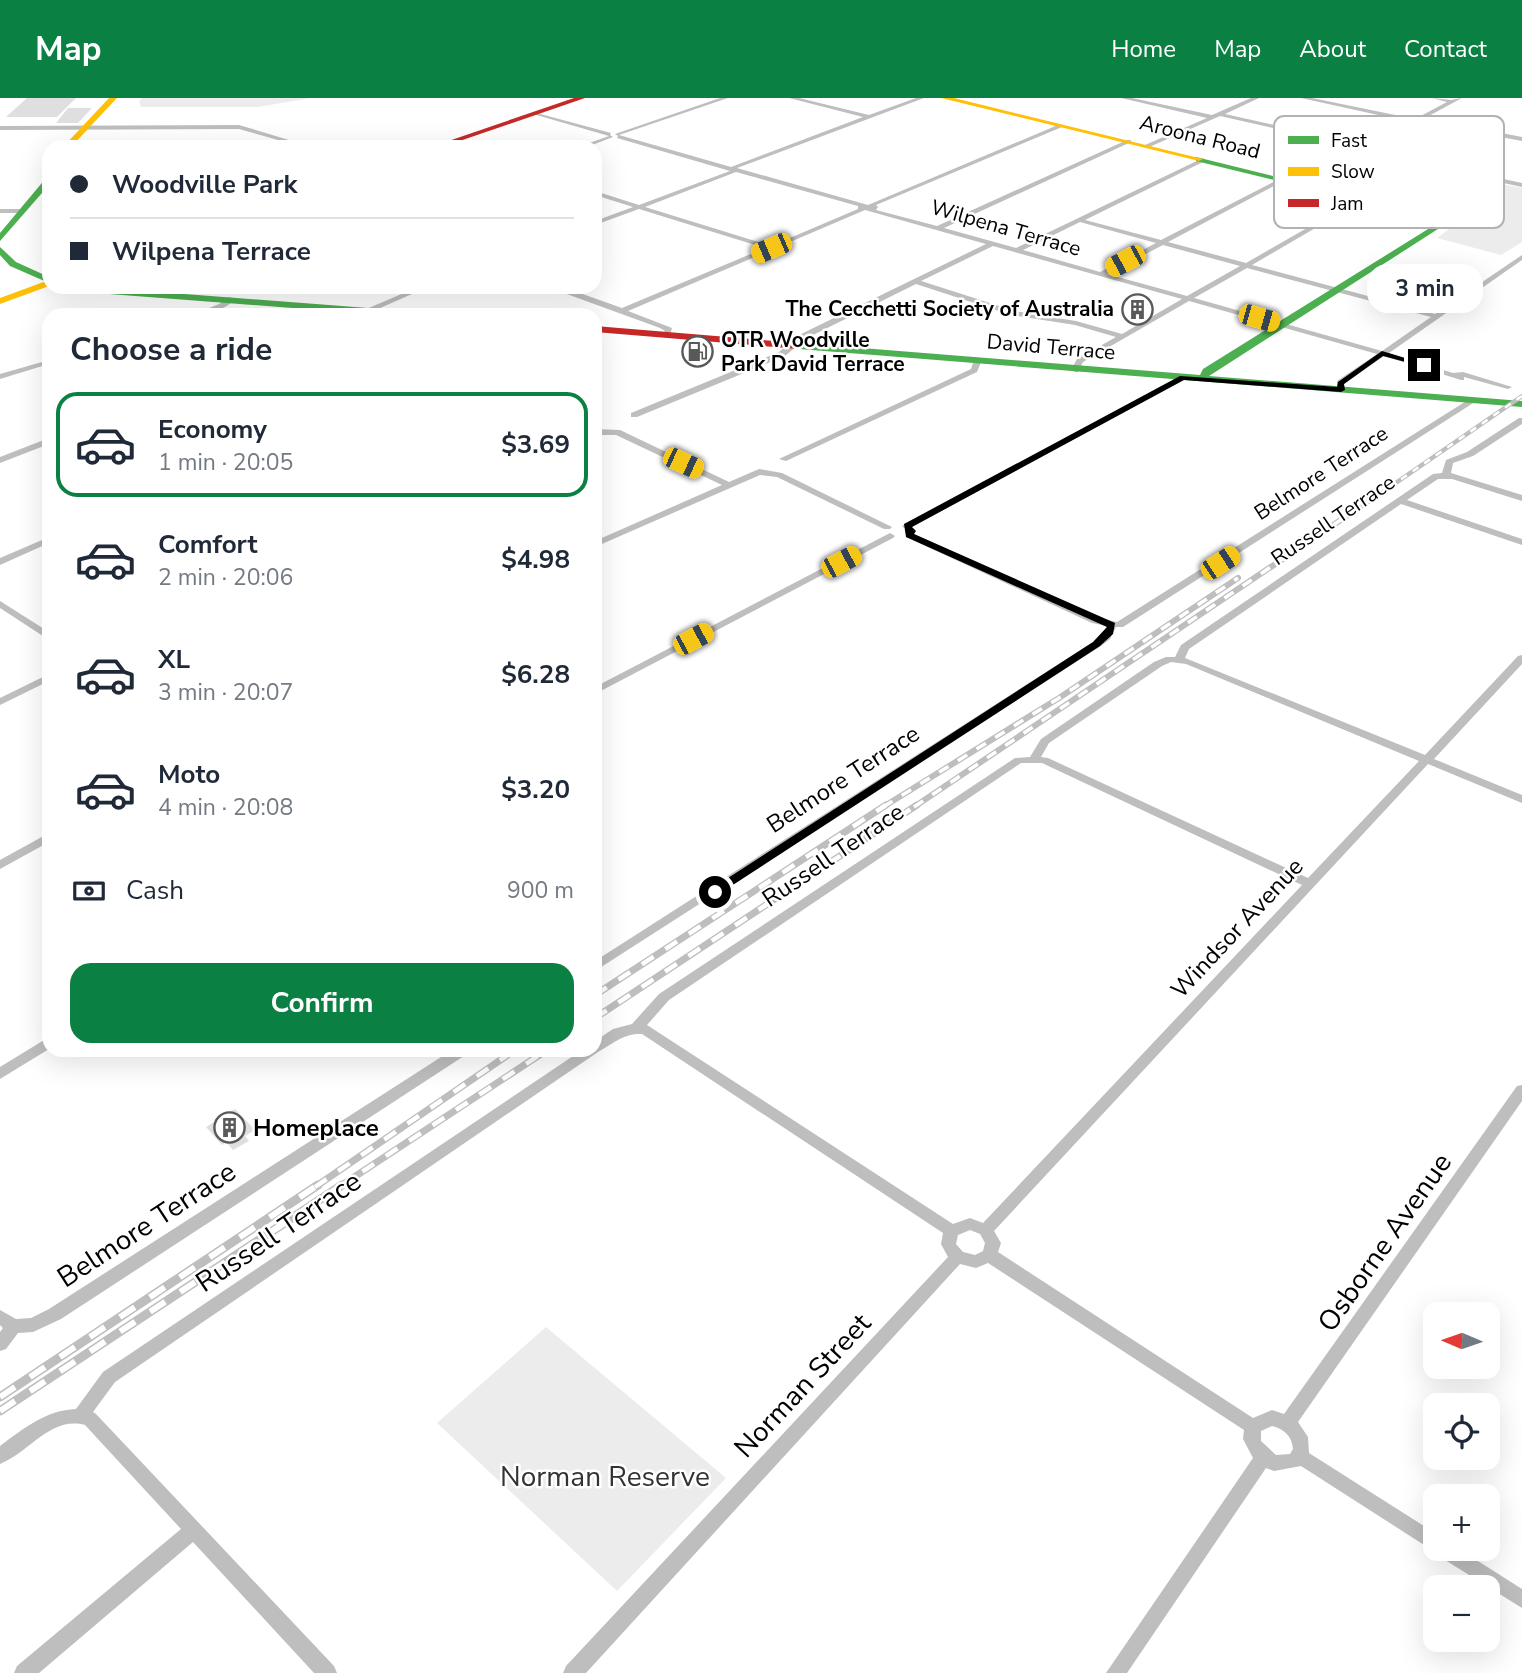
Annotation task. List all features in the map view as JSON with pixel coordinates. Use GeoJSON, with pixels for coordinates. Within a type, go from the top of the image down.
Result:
{"type":"FeatureCollection","features":[{"type":"Feature","properties":{"kind":"main road"},"geometry":{"type":"LineString","coordinates":[[84,140],[113,98]]}},
{"type":"Feature","properties":{"kind":"main road"},"geometry":{"type":"LineString","coordinates":[[76,140],[123,98]]}},
{"type":"Feature","properties":{"kind":"main road"},"geometry":{"type":"LineString","coordinates":[[540,115],[581,98]]}},
{"type":"Feature","properties":{"kind":"main road"},"geometry":{"type":"LineString","coordinates":[[463,140],[597,98]]}},
{"type":"Feature","properties":{"kind":"main road","name":"Aroona Road"},"geometry":{"type":"LineString","coordinates":[[945,98],[1274,177]]}},
{"type":"Feature","properties":{"kind":"main road"},"geometry":{"type":"LineString","coordinates":[[0,238],[7,212],[42,174]]}},
{"type":"Feature","properties":{"kind":"main road"},"geometry":{"type":"LineString","coordinates":[[7,212],[42,185]]}},
{"type":"Feature","properties":{"kind":"main road","name":"Aroona Road"},"geometry":{"type":"LineString","coordinates":[[1340,289],[1435,228]]}},
{"type":"Feature","properties":{"kind":"main road"},"geometry":{"type":"LineString","coordinates":[[0,250],[13,264],[42,281]]}},
{"type":"Feature","properties":{"kind":"main road"},"geometry":{"type":"LineString","coordinates":[[0,267],[42,282]]}},
{"type":"Feature","properties":{"kind":"main road"},"geometry":{"type":"LineString","coordinates":[[0,292],[42,282]]}},
{"type":"Feature","properties":{"kind":"main road"},"geometry":{"type":"LineString","coordinates":[[0,301],[42,282]]}},
{"type":"Feature","properties":{"kind":"main road"},"geometry":{"type":"LineString","coordinates":[[1202,380],[1207,371],[1340,289]]}},
{"type":"Feature","properties":{"kind":"main road"},"geometry":{"type":"LineString","coordinates":[[193,294],[343,308]]}},
{"type":"Feature","properties":{"kind":"main road","name":"David Terrace"},"geometry":{"type":"LineString","coordinates":[[602,330],[1075,370],[1474,400],[1506,394],[1522,404]]}},
{"type":"Feature","properties":{"kind":"street"},"geometry":{"type":"LineString","coordinates":[[599,140],[725,98]]}},
{"type":"Feature","properties":{"kind":"street"},"geometry":{"type":"LineString","coordinates":[[792,98],[869,117]]}},
{"type":"Feature","properties":{"kind":"street"},"geometry":{"type":"LineString","coordinates":[[602,221],[921,98]]}},
{"type":"Feature","properties":{"kind":"street"},"geometry":{"type":"LineString","coordinates":[[1124,98],[1213,118]]}},
{"type":"Feature","properties":{"kind":"street"},"geometry":{"type":"LineString","coordinates":[[1147,146],[1256,98]]}},
{"type":"Feature","properties":{"kind":"street"},"geometry":{"type":"LineString","coordinates":[[1304,98],[1397,116]]}},
{"type":"Feature","properties":{"kind":"street"},"geometry":{"type":"LineString","coordinates":[[1435,98],[1456,100]]}},
{"type":"Feature","properties":{"kind":"street"},"geometry":{"type":"LineString","coordinates":[[1426,116],[1456,100]]}},
{"type":"Feature","properties":{"kind":"street"},"geometry":{"type":"LineString","coordinates":[[1220,114],[1274,127]]}},
{"type":"Feature","properties":{"kind":"street"},"geometry":{"type":"LineString","coordinates":[[540,115],[610,136]]}},
{"type":"Feature","properties":{"kind":"street"},"geometry":{"type":"LineString","coordinates":[[619,135],[862,207],[872,207],[1060,126]]}},
{"type":"Feature","properties":{"kind":"street"},"geometry":{"type":"LineString","coordinates":[[0,128],[239,127],[284,140]]}},
{"type":"Feature","properties":{"kind":"street"},"geometry":{"type":"LineString","coordinates":[[1504,136],[1522,139]]}},
{"type":"Feature","properties":{"kind":"street"},"geometry":{"type":"LineString","coordinates":[[939,228],[1129,141]]}},
{"type":"Feature","properties":{"kind":"street"},"geometry":{"type":"LineString","coordinates":[[1018,250],[1203,160]]}},
{"type":"Feature","properties":{"kind":"street"},"geometry":{"type":"LineString","coordinates":[[1504,181],[1522,185]]}},
{"type":"Feature","properties":{"kind":"street"},"geometry":{"type":"LineString","coordinates":[[1102,274],[1162,242],[1274,189]]}},
{"type":"Feature","properties":{"kind":"street"},"geometry":{"type":"LineString","coordinates":[[602,195],[771,248]]}},
{"type":"Feature","properties":{"kind":"street"},"geometry":{"type":"LineString","coordinates":[[622,311],[862,207]]}},
{"type":"Feature","properties":{"kind":"street","name":"Wilpena Terrace"},"geometry":{"type":"LineString","coordinates":[[872,207],[1382,353],[1457,377],[1463,374],[1506,394]]}},
{"type":"Feature","properties":{"kind":"street"},"geometry":{"type":"LineString","coordinates":[[1078,220],[1436,316]]}},
{"type":"Feature","properties":{"kind":"street"},"geometry":{"type":"LineString","coordinates":[[1075,370],[1080,360],[1310,228]]}},
{"type":"Feature","properties":{"kind":"street"},"geometry":{"type":"LineString","coordinates":[[634,415],[782,354],[802,337],[994,243]]}},
{"type":"Feature","properties":{"kind":"street"},"geometry":{"type":"LineString","coordinates":[[1341,390],[1340,383],[1522,257]]}},
{"type":"Feature","properties":{"kind":"street"},"geometry":{"type":"LineString","coordinates":[[916,282],[1014,313],[1076,323],[1121,336]]}},
{"type":"Feature","properties":{"kind":"street"},"geometry":{"type":"LineString","coordinates":[[373,308],[408,294]]}},
{"type":"Feature","properties":{"kind":"street"},"geometry":{"type":"LineString","coordinates":[[575,294],[667,328],[666,335]]}},
{"type":"Feature","properties":{"kind":"street"},"geometry":{"type":"LineString","coordinates":[[212,308],[232,299]]}},
{"type":"Feature","properties":{"kind":"street"},"geometry":{"type":"LineString","coordinates":[[783,459],[974,370],[977,362]]}},
{"type":"Feature","properties":{"kind":"street"},"geometry":{"type":"LineString","coordinates":[[0,377],[42,364]]}},
{"type":"Feature","properties":{"kind":"street"},"geometry":{"type":"LineString","coordinates":[[908,531],[1182,378]]}},
{"type":"Feature","properties":{"kind":"street","name":"Belmore Terrace"},"geometry":{"type":"LineString","coordinates":[[602,962],[1085,651],[1106,637],[1116,625],[1474,400]]}},
{"type":"Feature","properties":{"kind":"street","name":"Russell Terrace"},"geometry":{"type":"LineString","coordinates":[[602,1043],[620,1031],[636,1028],[664,997],[1019,760],[1040,759],[1045,741],[1147,671],[1170,659],[1178,660],[1185,647],[1436,476],[1446,475],[1449,462],[1470,454],[1522,420]]}},
{"type":"Feature","properties":{"kind":"street"},"geometry":{"type":"LineString","coordinates":[[602,432],[617,432],[727,484]]}},
{"type":"Feature","properties":{"kind":"street"},"geometry":{"type":"LineString","coordinates":[[0,460],[42,444]]}},
{"type":"Feature","properties":{"kind":"street"},"geometry":{"type":"LineString","coordinates":[[602,541],[751,473],[766,472],[888,531],[908,531],[1116,625]]}},
{"type":"Feature","properties":{"kind":"street"},"geometry":{"type":"LineString","coordinates":[[1446,475],[1522,498]]}},
{"type":"Feature","properties":{"kind":"street"},"geometry":{"type":"LineString","coordinates":[[1401,501],[1522,542]]}},
{"type":"Feature","properties":{"kind":"street"},"geometry":{"type":"LineString","coordinates":[[602,687],[888,531]]}},
{"type":"Feature","properties":{"kind":"street"},"geometry":{"type":"LineString","coordinates":[[0,562],[42,543]]}},
{"type":"Feature","properties":{"kind":"street"},"geometry":{"type":"LineString","coordinates":[[0,604],[42,632]]}},
{"type":"Feature","properties":{"kind":"street","name":"Windsor Avenue"},"geometry":{"type":"LineString","coordinates":[[985,1230],[1522,658]]}},
{"type":"Feature","properties":{"kind":"street"},"geometry":{"type":"LineString","coordinates":[[1178,660],[1188,661],[1522,799]]}},
{"type":"Feature","properties":{"kind":"street"},"geometry":{"type":"LineString","coordinates":[[0,702],[42,681]]}},
{"type":"Feature","properties":{"kind":"street"},"geometry":{"type":"LineString","coordinates":[[1040,759],[1310,884]]}},
{"type":"Feature","properties":{"kind":"street"},"geometry":{"type":"LineString","coordinates":[[0,865],[42,841]]}},
{"type":"Feature","properties":{"kind":"street"},"geometry":{"type":"LineString","coordinates":[[636,1028],[650,1032],[951,1231]]}},
{"type":"Feature","properties":{"kind":"street"},"geometry":{"type":"LineString","coordinates":[[0,1074],[42,1047]]}},
{"type":"Feature","properties":{"kind":"street","name":"Belmore Terrace"},"geometry":{"type":"LineString","coordinates":[[0,1344],[7,1322],[33,1325],[55,1314],[451,1057]]}},
{"type":"Feature","properties":{"kind":"street","name":"Russell Terrace"},"geometry":{"type":"LineString","coordinates":[[80,1416],[109,1377],[581,1057]]}},
{"type":"Feature","properties":{"kind":"street","name":"Osborne Avenue"},"geometry":{"type":"LineString","coordinates":[[1288,1423],[1522,1090]]}},
{"type":"Feature","properties":{"kind":"street"},"geometry":{"type":"LineString","coordinates":[[970,1224],[985,1230],[993,1244],[989,1255],[976,1262],[957,1257],[949,1248],[948,1238],[951,1231],[970,1224]]}},
{"type":"Feature","properties":{"kind":"street"},"geometry":{"type":"LineString","coordinates":[[989,1255],[1253,1427]]}},
{"type":"Feature","properties":{"kind":"street","name":"Norman Street"},"geometry":{"type":"LineString","coordinates":[[573,1673],[957,1257]]}},
{"type":"Feature","properties":{"kind":"street"},"geometry":{"type":"LineString","coordinates":[[0,1456],[49,1423],[80,1416],[90,1419],[327,1673]]}},
{"type":"Feature","properties":{"kind":"street"},"geometry":{"type":"LineString","coordinates":[[1272,1418],[1288,1423],[1302,1441],[1300,1456],[1286,1464],[1264,1458],[1254,1448],[1251,1435],[1253,1427],[1261,1420],[1272,1418]]}},
{"type":"Feature","properties":{"kind":"street"},"geometry":{"type":"LineString","coordinates":[[1300,1456],[1423,1535]]}},
{"type":"Feature","properties":{"kind":"street"},"geometry":{"type":"LineString","coordinates":[[1116,1673],[1264,1458]]}},
{"type":"Feature","properties":{"kind":"street"},"geometry":{"type":"LineString","coordinates":[[24,1673],[194,1530]]}},
{"type":"Feature","properties":{"kind":"street"},"geometry":{"type":"LineString","coordinates":[[1462,1561],[1522,1600]]}},
{"type":"Feature","properties":{"kind":"green space"},"geometry":{"type":"Polygon","coordinates":[[[142,98],[311,98],[258,107],[141,107],[139,102],[142,98]]]}},
{"type":"Feature","properties":{"kind":"green space"},"geometry":{"type":"Polygon","coordinates":[[[1504,184],[1522,188],[1522,242],[1501,255],[1437,238],[1450,228],[1504,228],[1504,184]]]}},
{"type":"Feature","properties":{"kind":"green space","name":"Norman Reserve"},"geometry":{"type":"Polygon","coordinates":[[[546,1327],[726,1478],[617,1591],[437,1423],[546,1327]]]}},
{"type":"Feature","properties":{"kind":"building"},"geometry":{"type":"Polygon","coordinates":[[[27,98],[76,98],[57,117],[6,117],[27,98]]]}},
{"type":"Feature","properties":{"kind":"building"},"geometry":{"type":"Polygon","coordinates":[[[68,108],[92,108],[78,123],[56,123],[68,108]]]}},
{"type":"Feature","properties":{"kind":"building","name":"Homeplace"},"geometry":{"type":"Polygon","coordinates":[[[235,1109],[255,1130],[245,1136],[249,1141],[233,1150],[226,1142],[222,1145],[206,1127],[235,1109]]]}},
{"type":"Feature","properties":{"kind":"railway"},"geometry":{"type":"LineString","coordinates":[[1355,511],[1522,396]]}},
{"type":"Feature","properties":{"kind":"railway"},"geometry":{"type":"LineString","coordinates":[[915,806],[1357,509]]}},
{"type":"Feature","properties":{"kind":"railway"},"geometry":{"type":"LineString","coordinates":[[883,807],[1059,698],[1238,578]]}},
{"type":"Feature","properties":{"kind":"railway"},"geometry":{"type":"LineString","coordinates":[[602,990],[886,805]]}},
{"type":"Feature","properties":{"kind":"railway"},"geometry":{"type":"LineString","coordinates":[[602,1013],[915,806]]}},
{"type":"Feature","properties":{"kind":"railway"},"geometry":{"type":"LineString","coordinates":[[315,1187],[505,1057]]}},
{"type":"Feature","properties":{"kind":"railway"},"geometry":{"type":"LineString","coordinates":[[339,1187],[536,1057]]}},
{"type":"Feature","properties":{"kind":"railway"},"geometry":{"type":"LineString","coordinates":[[0,1411],[342,1185]]}},
{"type":"Feature","properties":{"kind":"railway"},"geometry":{"type":"LineString","coordinates":[[0,1397],[315,1187]]}},
{"type":"Feature","properties":{"kind":"traffic: fast"},"geometry":{"type":"LineString","coordinates":[[1199,159],[1274,177]]}},
{"type":"Feature","properties":{"kind":"traffic: fast"},"geometry":{"type":"LineString","coordinates":[[0,238],[42,188]]}},
{"type":"Feature","properties":{"kind":"traffic: fast"},"geometry":{"type":"LineString","coordinates":[[1202,380],[1207,371],[1435,228]]}},
{"type":"Feature","properties":{"kind":"traffic: fast"},"geometry":{"type":"LineString","coordinates":[[0,250],[13,264],[42,277]]}},
{"type":"Feature","properties":{"kind":"traffic: fast"},"geometry":{"type":"LineString","coordinates":[[148,294],[329,308]]}},
{"type":"Feature","properties":{"kind":"traffic: fast"},"geometry":{"type":"LineString","coordinates":[[799,346],[1522,404]]}},
{"type":"Feature","properties":{"kind":"traffic: slow"},"geometry":{"type":"LineString","coordinates":[[74,140],[113,98]]}},
{"type":"Feature","properties":{"kind":"traffic: slow"},"geometry":{"type":"LineString","coordinates":[[945,98],[1199,159]]}},
{"type":"Feature","properties":{"kind":"traffic: slow"},"geometry":{"type":"LineString","coordinates":[[0,301],[42,286]]}},
{"type":"Feature","properties":{"kind":"traffic: jam"},"geometry":{"type":"LineString","coordinates":[[456,140],[581,98]]}},
{"type":"Feature","properties":{"kind":"traffic: jam"},"geometry":{"type":"LineString","coordinates":[[602,330],[799,346]]}},
{"type":"Feature","properties":{"kind":"place","name":"The Cecchetti Society of Australia"},"geometry":{"type":"Point","coordinates":[1137,309]}},
{"type":"Feature","properties":{"kind":"place","name":"OTR Woodville Park David Terrace"},"geometry":{"type":"Point","coordinates":[698,352]}},
{"type":"Feature","properties":{"kind":"place","name":"Homeplace"},"geometry":{"type":"Point","coordinates":[230,1128]}},
{"type":"Feature","properties":{"kind":"route"},"geometry":{"type":"LineString","coordinates":[[715,892],[1097,644],[1110,632],[1112,625],[1096,621],[909,535],[912,531],[907,526],[1182,378],[1341,390],[1340,383],[1382,353],[1424,365]]}}]}
